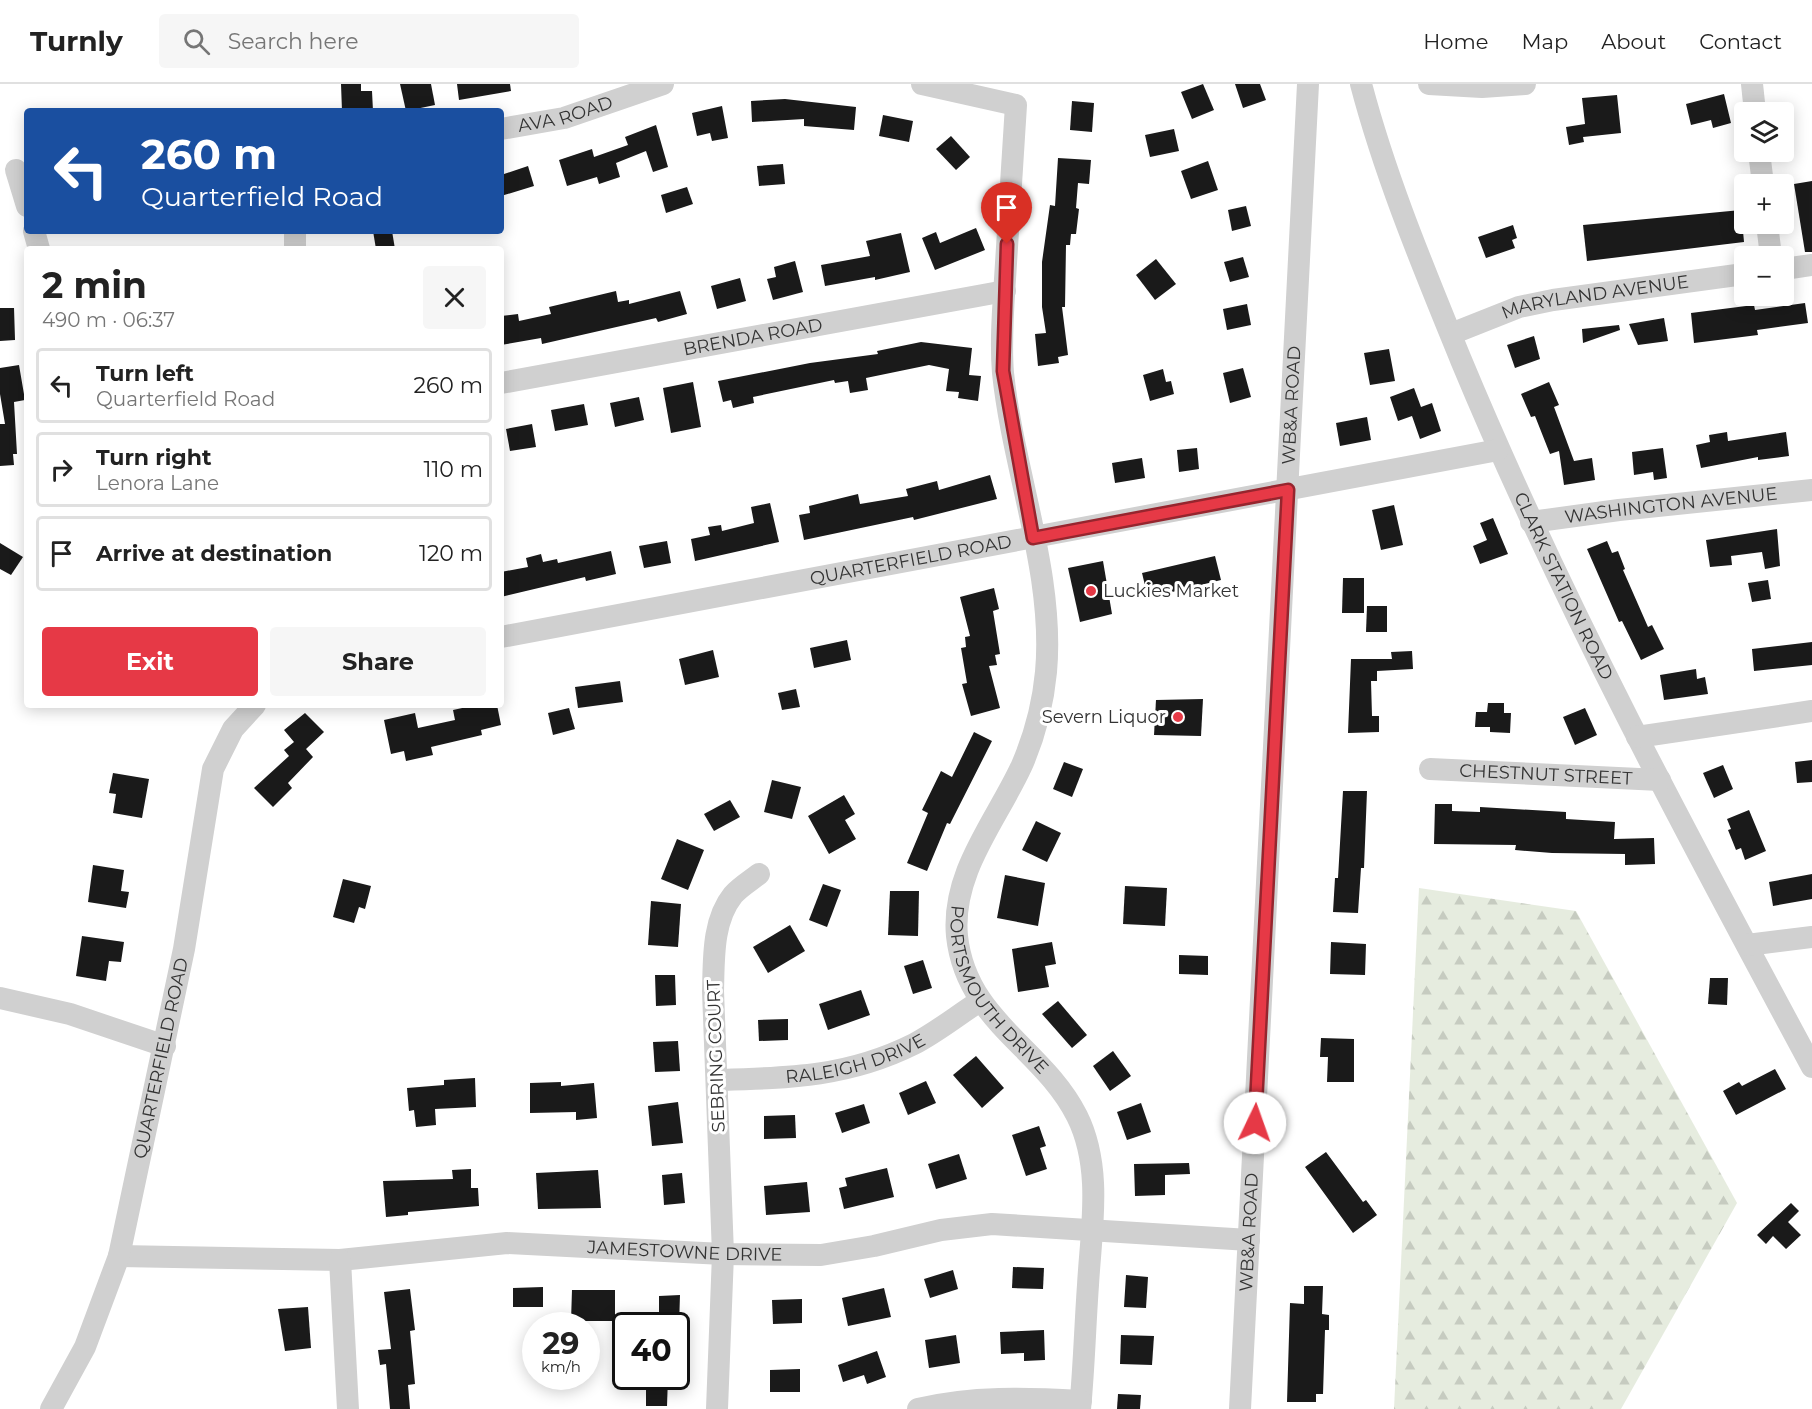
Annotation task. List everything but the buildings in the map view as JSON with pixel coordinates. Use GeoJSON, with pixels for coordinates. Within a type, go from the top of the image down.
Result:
{"type":"FeatureCollection","features":[{"type":"Feature","properties":{"kind":"street","name":"AVA ROAD"},"geometry":{"type":"LineString","coordinates":[[504,128],[564,118],[663,84]]}},
{"type":"Feature","properties":{"kind":"street","name":"PORTSMOUTH DRIVE"},"geometry":{"type":"LineString","coordinates":[[922,84],[1016,105],[1005,291],[1003,371],[1033,538],[1048,640],[1043,695],[1037,722],[1021,767],[969,864],[957,914],[961,957],[980,1001],[993,1019],[1066,1095],[1078,1119],[1092,1164],[1091,1229],[1081,1405]]}},
{"type":"Feature","properties":{"kind":"street","name":"WB&A ROAD"},"geometry":{"type":"LineString","coordinates":[[1240,1409],[1308,84]]}},
{"type":"Feature","properties":{"kind":"street","name":"CLARK STATION ROAD"},"geometry":{"type":"LineString","coordinates":[[1361,84],[1384,164],[1450,334],[1498,450],[1531,522],[1637,737],[1812,1066]]}},
{"type":"Feature","properties":{"kind":"street"},"geometry":{"type":"LineString","coordinates":[[1430,84],[1482,87],[1525,84]]}},
{"type":"Feature","properties":{"kind":"street"},"geometry":{"type":"LineString","coordinates":[[1752,84],[1754,102]]}},
{"type":"Feature","properties":{"kind":"street"},"geometry":{"type":"LineString","coordinates":[[14,171],[24,198]]}},
{"type":"Feature","properties":{"kind":"street"},"geometry":{"type":"LineString","coordinates":[[1794,268],[1812,265]]}},
{"type":"Feature","properties":{"kind":"street","name":"MARYLAND AVENUE"},"geometry":{"type":"LineString","coordinates":[[1450,334],[1519,307],[1553,300],[1734,275]]}},
{"type":"Feature","properties":{"kind":"street","name":"BRENDA ROAD"},"geometry":{"type":"LineString","coordinates":[[504,382],[1005,291]]}},
{"type":"Feature","properties":{"kind":"street","name":"QUARTERFIELD ROAD"},"geometry":{"type":"LineString","coordinates":[[504,636],[1498,450]]}},
{"type":"Feature","properties":{"kind":"street","name":"WASHINGTON AVENUE"},"geometry":{"type":"LineString","coordinates":[[1531,522],[1619,510],[1812,490]]}},
{"type":"Feature","properties":{"kind":"street","name":"QUARTERFIELD ROAD"},"geometry":{"type":"LineString","coordinates":[[51,1409],[85,1347],[119,1256],[184,949],[213,769],[233,729],[252,708]]}},
{"type":"Feature","properties":{"kind":"street"},"geometry":{"type":"LineString","coordinates":[[1637,737],[1812,711]]}},
{"type":"Feature","properties":{"kind":"street","name":"CHESTNUT STREET"},"geometry":{"type":"LineString","coordinates":[[1430,770],[1660,780]]}},
{"type":"Feature","properties":{"kind":"street","name":"SEBRING COURT"},"geometry":{"type":"LineString","coordinates":[[717,1409],[723,1254],[713,991],[717,934],[723,911],[734,895],[759,874]]}},
{"type":"Feature","properties":{"kind":"street"},"geometry":{"type":"LineString","coordinates":[[1747,945],[1812,937]]}},
{"type":"Feature","properties":{"kind":"street"},"geometry":{"type":"LineString","coordinates":[[0,998],[70,1014],[165,1046]]}},
{"type":"Feature","properties":{"kind":"street","name":"RALEIGH DRIVE"},"geometry":{"type":"LineString","coordinates":[[717,1080],[813,1076],[856,1067],[917,1042],[980,1001]]}},
{"type":"Feature","properties":{"kind":"street","name":"JAMESTOWNE DRIVE"},"geometry":{"type":"LineString","coordinates":[[119,1256],[340,1260],[507,1243],[723,1254],[821,1255],[940,1230],[992,1224],[1249,1240]]}},
{"type":"Feature","properties":{"kind":"street"},"geometry":{"type":"LineString","coordinates":[[340,1260],[348,1409]]}},
{"type":"Feature","properties":{"kind":"street"},"geometry":{"type":"LineString","coordinates":[[918,1409],[991,1397],[1081,1405]]}},
{"type":"Feature","properties":{"kind":"green space"},"geometry":{"type":"Polygon","coordinates":[[[1419,888],[1576,911],[1737,1203],[1621,1409],[1394,1409],[1419,888]]]}},
{"type":"Feature","properties":{"kind":"place","name":"Luckies Market"},"geometry":{"type":"Point","coordinates":[1091,591]}},
{"type":"Feature","properties":{"kind":"place","name":"Severn Liquor"},"geometry":{"type":"Point","coordinates":[1178,717]}},
{"type":"Feature","properties":{"kind":"route"},"geometry":{"type":"LineString","coordinates":[[1007,244],[1002,339],[1003,371],[1033,538],[1288,490],[1255,1123]]}}]}
